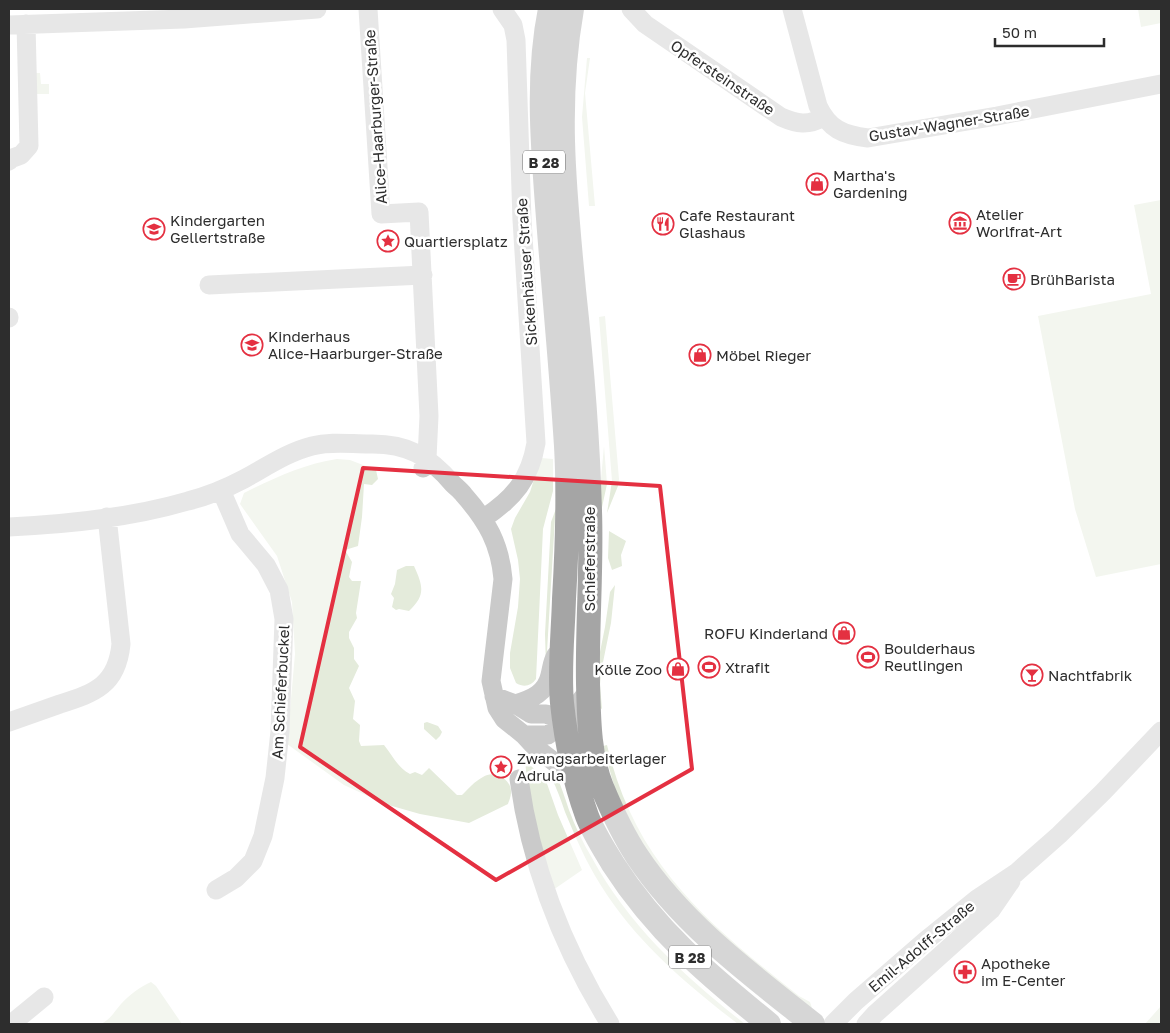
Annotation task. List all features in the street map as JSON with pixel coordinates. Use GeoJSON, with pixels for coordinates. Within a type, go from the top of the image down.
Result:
{"type":"FeatureCollection","features":[{"type":"Feature","properties":{"kind":"main road","name":"Schieferstraße"},"geometry":{"type":"LineString","coordinates":[[550,9],[542,76],[542,135],[566,446],[567,539],[562,646],[562,703],[575,778],[588,818],[607,854],[632,892],[682,950],[766,1022]]}},
{"type":"Feature","properties":{"kind":"main road","name":"Schieferstraße"},"geometry":{"type":"LineString","coordinates":[[572,9],[566,46],[562,126],[566,201],[587,434],[591,546],[588,691],[591,744],[600,783],[622,831],[661,888],[688,918],[716,944],[813,1024]]}},
{"type":"Feature","properties":{"kind":"main road"},"geometry":{"type":"LineString","coordinates":[[562,126],[574,97],[577,58],[586,9]]}},
{"type":"Feature","properties":{"kind":"main road"},"geometry":{"type":"LineString","coordinates":[[766,1022],[781,998]]}},
{"type":"Feature","properties":{"kind":"street"},"geometry":{"type":"LineString","coordinates":[[9,161],[21,155],[29,146],[17,24],[184,14],[317,9]]}},
{"type":"Feature","properties":{"kind":"street","name":"Alice-Haarburger-Straße"},"geometry":{"type":"LineString","coordinates":[[368,9],[381,214],[419,212],[428,416],[425,463]]}},
{"type":"Feature","properties":{"kind":"street","name":"Sickenhäuser Straße"},"geometry":{"type":"LineString","coordinates":[[484,518],[521,486],[533,461],[536,443],[522,220],[516,40],[513,25],[502,9]]}},
{"type":"Feature","properties":{"kind":"street","name":"Opfersteinstraße"},"geometry":{"type":"LineString","coordinates":[[631,9],[645,24],[781,117],[800,124],[810,124],[824,118]]}},
{"type":"Feature","properties":{"kind":"street"},"geometry":{"type":"LineString","coordinates":[[792,9],[813,91],[824,118]]}},
{"type":"Feature","properties":{"kind":"street","name":"Gustav-Wagner-Straße"},"geometry":{"type":"LineString","coordinates":[[824,118],[838,130],[855,137],[868,138],[997,116],[1161,84]]}},
{"type":"Feature","properties":{"kind":"street"},"geometry":{"type":"LineString","coordinates":[[209,285],[423,275]]}},
{"type":"Feature","properties":{"kind":"street"},"geometry":{"type":"LineString","coordinates":[[9,527],[107,518],[174,505],[221,490],[295,452],[329,443],[368,444],[378,450],[425,463],[440,480],[454,485],[462,492],[484,518],[495,541],[502,566],[503,578],[490,681],[496,708],[504,720],[524,735],[535,748],[575,778]]}},
{"type":"Feature","properties":{"kind":"street","name":"Am Schieferbuckel"},"geometry":{"type":"LineString","coordinates":[[216,890],[236,878],[253,861],[263,836],[270,810],[280,731],[284,619],[279,590],[266,565],[240,534],[221,490]]}},
{"type":"Feature","properties":{"kind":"street"},"geometry":{"type":"LineString","coordinates":[[9,722],[89,695],[102,686],[120,659],[121,644],[107,518]]}},
{"type":"Feature","properties":{"kind":"street"},"geometry":{"type":"LineString","coordinates":[[515,704],[526,701],[543,691],[550,677],[552,662],[562,646]]}},
{"type":"Feature","properties":{"kind":"street"},"geometry":{"type":"LineString","coordinates":[[524,735],[548,734],[565,721],[588,691]]}},
{"type":"Feature","properties":{"kind":"street"},"geometry":{"type":"LineString","coordinates":[[494,696],[515,704],[531,714],[546,714],[565,721],[580,731],[591,744]]}},
{"type":"Feature","properties":{"kind":"street","name":"Emil-Adolff-Straße"},"geometry":{"type":"LineString","coordinates":[[833,1024],[856,1001],[977,899],[1016,873],[1082,813],[1161,731]]}},
{"type":"Feature","properties":{"kind":"street"},"geometry":{"type":"LineString","coordinates":[[519,780],[534,851],[552,908],[583,976],[610,1024]]}},
{"type":"Feature","properties":{"kind":"street","name":"Emil-Adolff-Straße"},"geometry":{"type":"LineString","coordinates":[[872,1021],[991,910],[1016,873]]}},
{"type":"Feature","properties":{"kind":"street"},"geometry":{"type":"LineString","coordinates":[[11,1024],[44,997]]}},
{"type":"Feature","properties":{"kind":"street"},"geometry":{"type":"LineString","coordinates":[[856,1001],[868,1013],[872,1021]]}},
{"type":"Feature","properties":{"kind":"highlighted area"},"geometry":{"type":"Polygon","coordinates":[[[363,468],[660,486],[692,769],[496,880],[300,747],[363,468]]]}},
{"type":"Feature","properties":{"kind":"green space"},"geometry":{"type":"Polygon","coordinates":[[[1138,9],[1161,9],[1161,23],[1141,27],[1138,9]]]}},
{"type":"Feature","properties":{"kind":"green space"},"geometry":{"type":"Polygon","coordinates":[[[587,58],[590,58],[585,93],[595,206],[589,206],[582,117],[587,58]]]}},
{"type":"Feature","properties":{"kind":"green space"},"geometry":{"type":"Polygon","coordinates":[[[34,73],[40,73],[41,84],[49,84],[49,94],[34,94],[34,73]]]}},
{"type":"Feature","properties":{"kind":"green space"},"geometry":{"type":"Polygon","coordinates":[[[1161,200],[1161,564],[1096,577],[1075,509],[1038,316],[1151,294],[1134,205],[1161,200]]]}},
{"type":"Feature","properties":{"kind":"green space"},"geometry":{"type":"Polygon","coordinates":[[[605,316],[619,479],[607,513],[612,481],[599,317],[605,316]]]}},
{"type":"Feature","properties":{"kind":"green space"},"geometry":{"type":"Polygon","coordinates":[[[604,446],[607,484],[601,512],[599,501],[604,446]]]}},
{"type":"Feature","properties":{"kind":"green space"},"geometry":{"type":"Polygon","coordinates":[[[541,458],[553,459],[553,491],[543,529],[536,679],[530,685],[525,686],[516,683],[510,668],[510,653],[518,607],[520,579],[511,529],[530,492],[541,458]]]}},
{"type":"Feature","properties":{"kind":"green space"},"geometry":{"type":"Polygon","coordinates":[[[337,459],[350,460],[376,470],[378,479],[372,485],[364,484],[358,546],[345,550],[352,562],[349,577],[352,581],[361,581],[356,613],[357,618],[349,632],[349,638],[354,648],[354,659],[359,666],[349,688],[355,701],[353,719],[360,725],[359,741],[361,746],[384,745],[398,765],[410,774],[415,772],[422,775],[429,768],[457,795],[462,795],[477,781],[487,775],[492,774],[502,777],[509,783],[511,788],[508,804],[469,823],[420,814],[385,804],[344,785],[287,744],[295,654],[292,602],[277,556],[240,504],[244,493],[267,482],[301,468],[337,459]]]}},
{"type":"Feature","properties":{"kind":"green space"},"geometry":{"type":"Polygon","coordinates":[[[557,506],[546,668],[545,634],[551,522],[557,506]]]}},
{"type":"Feature","properties":{"kind":"green space"},"geometry":{"type":"Polygon","coordinates":[[[609,531],[626,541],[621,555],[622,566],[612,570],[608,558],[609,531]]]}},
{"type":"Feature","properties":{"kind":"green space"},"geometry":{"type":"Polygon","coordinates":[[[406,566],[414,566],[421,585],[420,595],[409,611],[396,610],[392,607],[394,598],[391,594],[397,570],[406,566]]]}},
{"type":"Feature","properties":{"kind":"green space"},"geometry":{"type":"Polygon","coordinates":[[[615,585],[611,623],[601,672],[602,709],[598,707],[598,662],[610,592],[615,585]]]}},
{"type":"Feature","properties":{"kind":"green space"},"geometry":{"type":"Polygon","coordinates":[[[427,722],[438,726],[442,732],[436,740],[424,729],[424,723],[427,722]]]}},
{"type":"Feature","properties":{"kind":"green space"},"geometry":{"type":"Polygon","coordinates":[[[607,745],[620,787],[636,824],[656,858],[679,888],[735,943],[799,996],[810,1002],[812,1008],[804,1004],[697,916],[644,850],[615,789],[603,746],[607,745]]]}},
{"type":"Feature","properties":{"kind":"green space"},"geometry":{"type":"Polygon","coordinates":[[[525,761],[545,778],[558,815],[582,870],[553,890],[529,797],[525,761]]]}},
{"type":"Feature","properties":{"kind":"green space"},"geometry":{"type":"Polygon","coordinates":[[[556,774],[582,840],[623,906],[680,969],[745,1024],[738,1024],[699,993],[629,925],[614,905],[585,858],[551,777],[556,774]]]}},
{"type":"Feature","properties":{"kind":"green space"},"geometry":{"type":"Polygon","coordinates":[[[151,982],[156,986],[182,1024],[101,1024],[131,994],[151,982]]]}},
{"type":"Feature","properties":{"kind":"green space"},"geometry":{"type":"Polygon","coordinates":[[[1161,1006],[1161,1024],[1145,1024],[1161,1006]]]}},
{"type":"Feature","properties":{"kind":"place","name":"Martha's Gardening"},"geometry":{"type":"Point","coordinates":[817,184]}},
{"type":"Feature","properties":{"kind":"place","name":"Atelier Worlfrat-Art"},"geometry":{"type":"Point","coordinates":[960,223]}},
{"type":"Feature","properties":{"kind":"place","name":"Cafe Restaurant Glashaus"},"geometry":{"type":"Point","coordinates":[663,224]}},
{"type":"Feature","properties":{"kind":"place","name":"Kindergarten Gellertstraße"},"geometry":{"type":"Point","coordinates":[154,229]}},
{"type":"Feature","properties":{"kind":"place","name":"Quartiersplatz"},"geometry":{"type":"Point","coordinates":[388,241]}},
{"type":"Feature","properties":{"kind":"place","name":"BrühBarista"},"geometry":{"type":"Point","coordinates":[1014,279]}},
{"type":"Feature","properties":{"kind":"place","name":"Kinderhaus Alice-Haarburger-Straße"},"geometry":{"type":"Point","coordinates":[252,345]}},
{"type":"Feature","properties":{"kind":"place","name":"Möbel Rieger"},"geometry":{"type":"Point","coordinates":[700,355]}},
{"type":"Feature","properties":{"kind":"place","name":"ROFU Kinderland"},"geometry":{"type":"Point","coordinates":[844,633]}},
{"type":"Feature","properties":{"kind":"place","name":"Boulderhaus Reutlingen"},"geometry":{"type":"Point","coordinates":[868,657]}},
{"type":"Feature","properties":{"kind":"place","name":"Xtrafit"},"geometry":{"type":"Point","coordinates":[709,667]}},
{"type":"Feature","properties":{"kind":"place","name":"Kölle Zoo"},"geometry":{"type":"Point","coordinates":[678,669]}},
{"type":"Feature","properties":{"kind":"place","name":"Nachtfabrik"},"geometry":{"type":"Point","coordinates":[1032,675]}},
{"type":"Feature","properties":{"kind":"place","name":"Zwangsarbeiterlager Adrula"},"geometry":{"type":"Point","coordinates":[501,767]}},
{"type":"Feature","properties":{"kind":"place","name":"Apotheke im E-Center"},"geometry":{"type":"Point","coordinates":[965,972]}}]}
